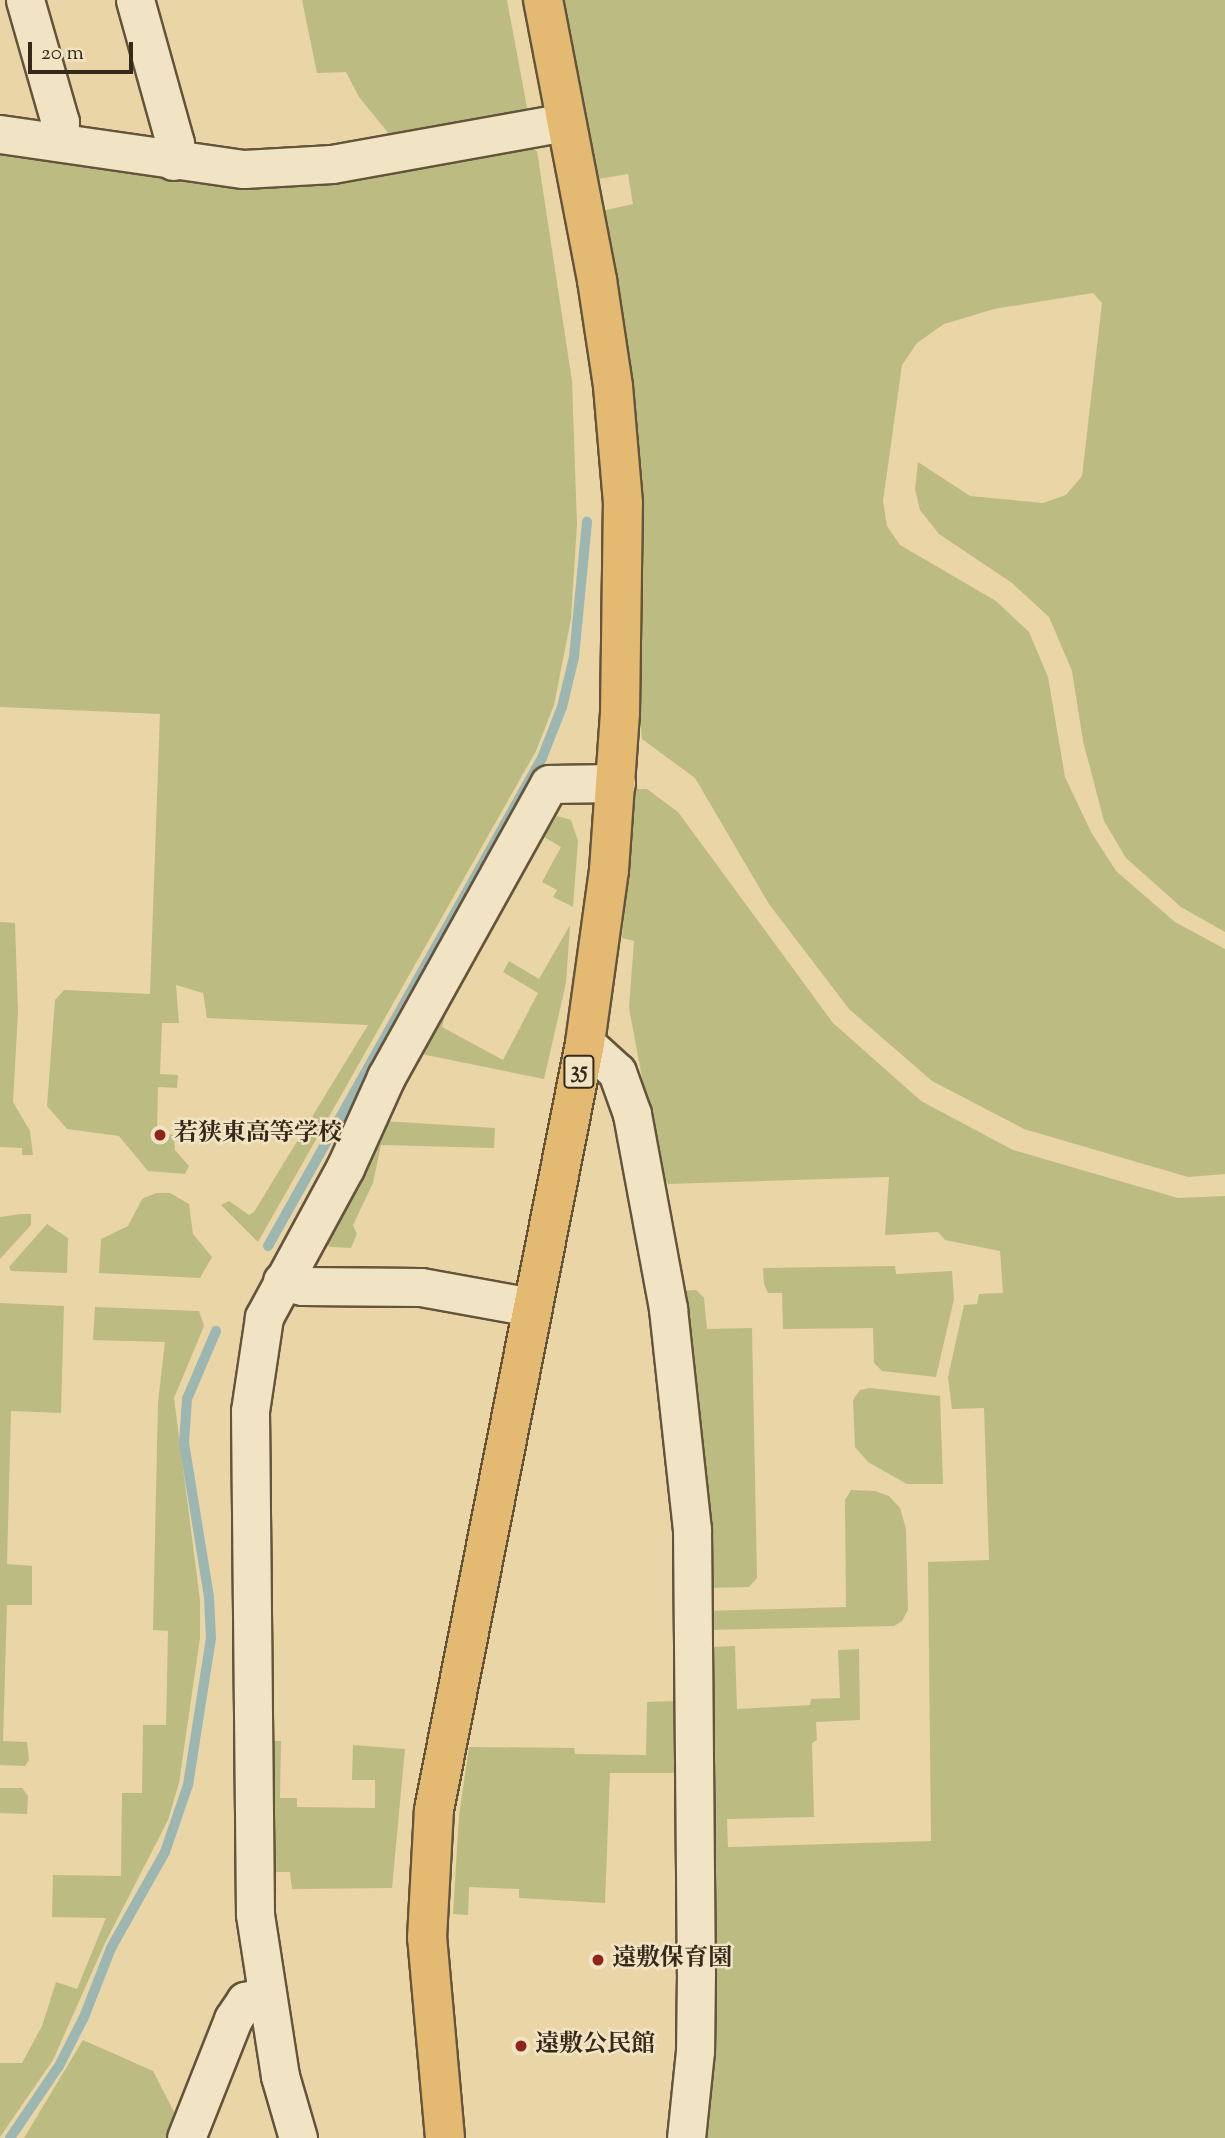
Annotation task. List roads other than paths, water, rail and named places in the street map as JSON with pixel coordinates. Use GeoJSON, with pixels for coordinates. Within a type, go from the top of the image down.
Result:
{"type":"FeatureCollection","features":[{"type":"Feature","properties":{"kind":"main road","name":"35"},"geometry":{"type":"LineString","coordinates":[[445,2138],[428,1973],[427,1875],[434,1810],[585,1043],[599,950],[616,783],[623,503],[602,307],[543,0]]}},
{"type":"Feature","properties":{"kind":"street"},"geometry":{"type":"LineString","coordinates":[[25,0],[60,122],[58,142]]}},
{"type":"Feature","properties":{"kind":"street"},"geometry":{"type":"LineString","coordinates":[[135,0],[175,143],[173,161]]}},
{"type":"Feature","properties":{"kind":"street"},"geometry":{"type":"LineString","coordinates":[[0,134],[173,161],[244,169],[332,164],[566,122]]}},
{"type":"Feature","properties":{"kind":"street"},"geometry":{"type":"LineString","coordinates":[[298,2138],[280,2076],[266,1996],[253,1871],[250,1411],[264,1317],[345,1168],[386,1077],[549,784],[616,783]]}},
{"type":"Feature","properties":{"kind":"street"},"geometry":{"type":"LineString","coordinates":[[585,1043],[617,1072],[632,1114],[668,1309],[692,1529],[696,1973],[695,2051],[685,2138]]}},
{"type":"Feature","properties":{"kind":"street"},"geometry":{"type":"LineString","coordinates":[[282,1281],[302,1286],[421,1287],[531,1307]]}},
{"type":"Feature","properties":{"kind":"street"},"geometry":{"type":"LineString","coordinates":[[186,2138],[233,2019],[245,2001],[266,1996]]}},
{"type":"Feature","properties":{"kind":"waterway"},"geometry":{"type":"LineString","coordinates":[[268,1246],[542,758],[562,707],[574,657],[587,522]]}},
{"type":"Feature","properties":{"kind":"waterway"},"geometry":{"type":"LineString","coordinates":[[10,2138],[59,2066],[84,2017],[111,1948],[165,1852],[188,1785],[211,1638],[209,1597],[184,1443],[187,1399],[216,1331]]}},
{"type":"Feature","properties":{"kind":"place","name":"若狭東高等学校"},"geometry":{"type":"Point","coordinates":[160,1135]}},
{"type":"Feature","properties":{"kind":"place","name":"遠敷保育園"},"geometry":{"type":"Point","coordinates":[598,1960]}},
{"type":"Feature","properties":{"kind":"place","name":"遠敷公民館"},"geometry":{"type":"Point","coordinates":[521,2046]}}]}
